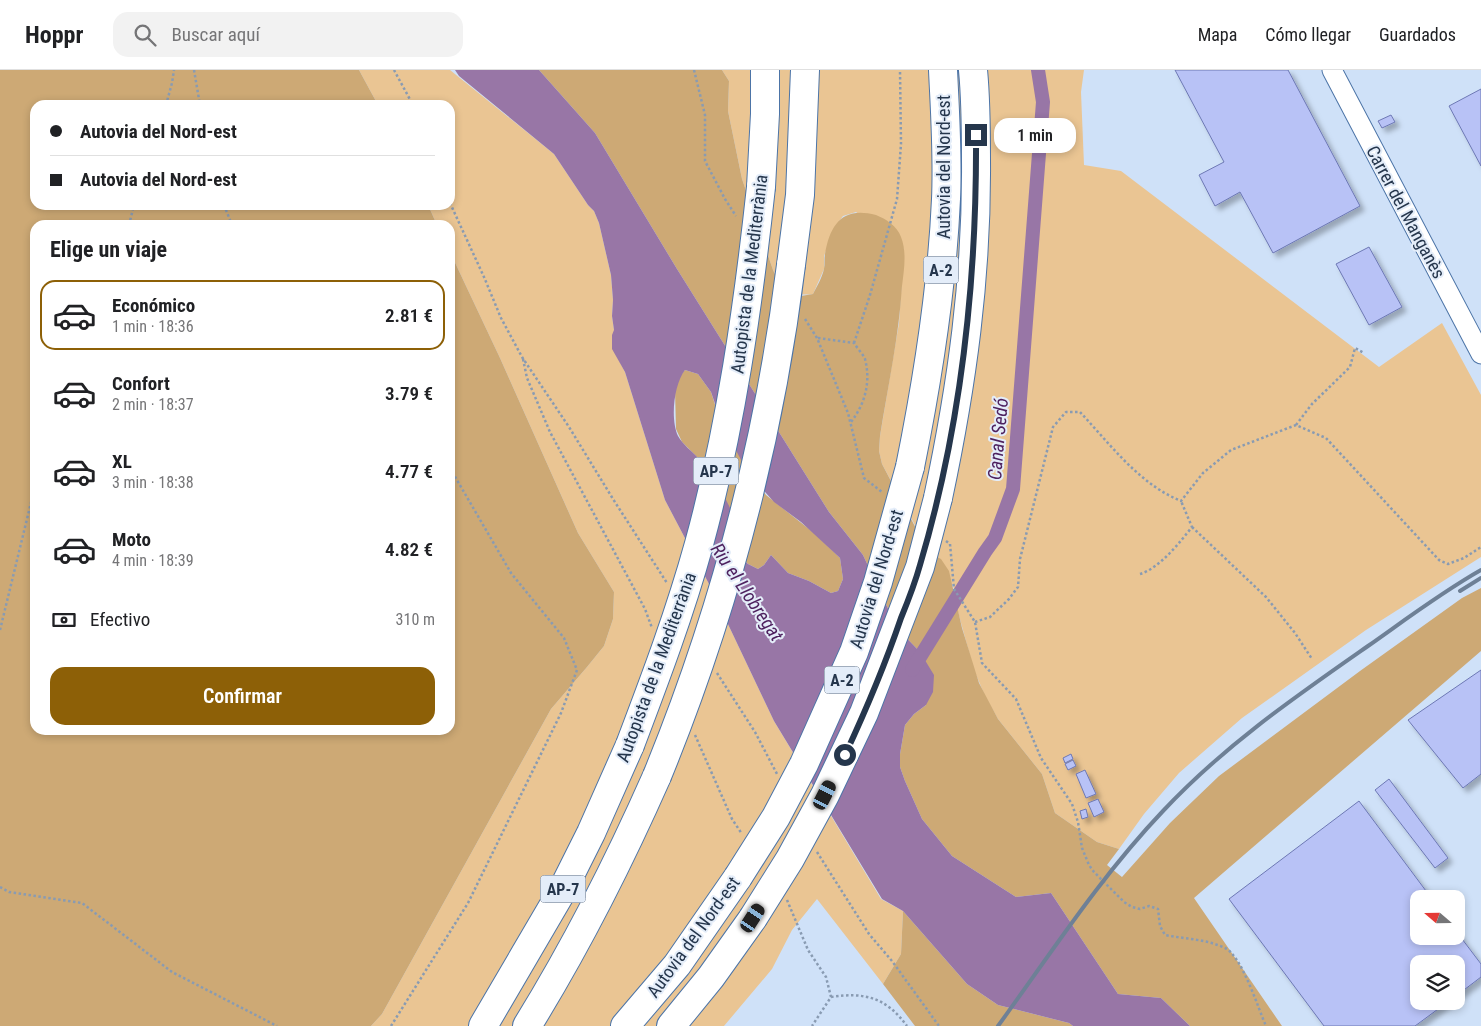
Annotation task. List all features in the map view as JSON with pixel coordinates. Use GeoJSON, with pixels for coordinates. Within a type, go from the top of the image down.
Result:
{"type":"FeatureCollection","features":[{"type":"Feature","properties":{"kind":"highway","name":"Autopista de la Mediterrània"},"geometry":{"type":"LineString","coordinates":[[483,1026],[562,891],[591,833],[630,745],[674,626],[699,545],[738,368],[753,264],[761,187],[765,114],[765,70]]}},
{"type":"Feature","properties":{"kind":"highway","name":"AP-7"},"geometry":{"type":"LineString","coordinates":[[528,1026],[596,906],[632,832],[690,694],[711,633],[748,505],[784,321],[800,196],[805,70]]}},
{"type":"Feature","properties":{"kind":"highway","name":"Autovia del Nord-est"},"geometry":{"type":"LineString","coordinates":[[625,1026],[678,965],[776,817],[804,764],[854,652],[878,582],[910,467],[924,399],[933,340],[942,263],[946,198],[943,70]]}},
{"type":"Feature","properties":{"kind":"highway","name":"Autovia del Nord-est"},"geometry":{"type":"LineString","coordinates":[[671,1026],[711,977],[753,918],[790,859],[812,819],[864,713],[920,566],[938,498],[954,425],[970,315],[977,198],[973,70]]}},
{"type":"Feature","properties":{"kind":"street","name":"Carrer del Manganès"},"geometry":{"type":"LineString","coordinates":[[1332,70],[1481,354]]}},
{"type":"Feature","properties":{"kind":"path"},"geometry":{"type":"LineString","coordinates":[[167,100],[174,70]]}},
{"type":"Feature","properties":{"kind":"path"},"geometry":{"type":"LineString","coordinates":[[194,70],[199,100]]}},
{"type":"Feature","properties":{"kind":"path"},"geometry":{"type":"LineString","coordinates":[[394,70],[410,100]]}},
{"type":"Feature","properties":{"kind":"path"},"geometry":{"type":"LineString","coordinates":[[695,70],[705,115],[705,161],[736,216]]}},
{"type":"Feature","properties":{"kind":"path"},"geometry":{"type":"LineString","coordinates":[[854,343],[870,295],[897,199],[901,144],[900,70]]}},
{"type":"Feature","properties":{"kind":"path"},"geometry":{"type":"LineString","coordinates":[[453,210],[501,318],[522,357],[569,427],[613,500],[666,581]]}},
{"type":"Feature","properties":{"kind":"path"},"geometry":{"type":"LineString","coordinates":[[801,313],[817,338],[851,422],[864,478],[888,496]]}},
{"type":"Feature","properties":{"kind":"path"},"geometry":{"type":"LineString","coordinates":[[817,338],[854,343],[864,358],[868,388],[859,412],[851,422]]}},
{"type":"Feature","properties":{"kind":"path"},"geometry":{"type":"LineString","coordinates":[[1181,501],[1203,474],[1231,450],[1296,425],[1312,404],[1350,367],[1355,348],[1364,353]]}},
{"type":"Feature","properties":{"kind":"path"},"geometry":{"type":"LineString","coordinates":[[975,622],[990,617],[1010,599],[1018,587],[1020,558],[1054,427],[1066,412],[1080,412],[1139,475],[1165,494],[1181,501],[1192,527],[1266,597],[1295,633],[1312,659]]}},
{"type":"Feature","properties":{"kind":"path"},"geometry":{"type":"LineString","coordinates":[[1296,425],[1326,438],[1439,560],[1448,564],[1464,558],[1481,547]]}},
{"type":"Feature","properties":{"kind":"path"},"geometry":{"type":"LineString","coordinates":[[391,1026],[468,903],[560,713],[577,670],[564,638],[511,573],[455,477]]}},
{"type":"Feature","properties":{"kind":"path"},"geometry":{"type":"LineString","coordinates":[[0,630],[30,507]]}},
{"type":"Feature","properties":{"kind":"path"},"geometry":{"type":"LineString","coordinates":[[1140,574],[1148,571],[1177,546],[1192,527]]}},
{"type":"Feature","properties":{"kind":"path"},"geometry":{"type":"LineString","coordinates":[[942,538],[950,544],[954,589],[975,622],[982,664],[1016,699],[1041,758],[1072,804],[1078,822],[1082,848],[1089,865],[1124,902],[1140,909],[1149,906],[1158,909],[1160,926],[1165,934],[1209,942],[1227,949],[1234,955],[1244,972],[1266,1026]]}},
{"type":"Feature","properties":{"kind":"path"},"geometry":{"type":"LineString","coordinates":[[718,674],[755,732],[775,771]]}},
{"type":"Feature","properties":{"kind":"path"},"geometry":{"type":"LineString","coordinates":[[816,851],[869,934],[892,961],[939,1026]]}},
{"type":"Feature","properties":{"kind":"path"},"geometry":{"type":"LineString","coordinates":[[0,887],[9,892],[82,903],[172,972],[277,1026]]}},
{"type":"Feature","properties":{"kind":"path"},"geometry":{"type":"LineString","coordinates":[[812,1026],[831,997],[852,994],[875,999],[897,1013],[907,1026]]}},
{"type":"Feature","properties":{"kind":"shaded area"},"geometry":{"type":"Polygon","coordinates":[[[0,70],[359,70],[375,100],[30,100],[30,210],[430,210],[435,220],[30,220],[30,735],[455,735],[455,263],[578,533],[614,592],[613,619],[604,646],[551,709],[382,1014],[371,1026],[0,1026],[0,70]]]}},
{"type":"Feature","properties":{"kind":"shaded area"},"geometry":{"type":"Polygon","coordinates":[[[359,70],[450,70],[554,154],[594,211],[599,223],[611,275],[614,330],[613,349],[625,372],[665,500],[708,582],[774,721],[881,899],[903,911],[901,954],[883,984],[817,899],[792,930],[772,969],[724,1026],[371,1026],[382,1014],[551,709],[604,646],[613,619],[614,592],[578,533],[455,263],[455,220],[435,220],[430,210],[455,210],[455,100],[375,100],[359,70]]]}},
{"type":"Feature","properties":{"kind":"shaded area"},"geometry":{"type":"Polygon","coordinates":[[[539,70],[722,70],[729,81],[728,111],[742,179],[773,270],[779,282],[789,291],[801,296],[813,294],[823,272],[830,234],[840,220],[847,215],[865,213],[876,215],[897,229],[903,243],[904,267],[896,342],[880,436],[879,451],[882,464],[929,553],[941,559],[949,571],[962,628],[979,683],[998,719],[1042,774],[1055,813],[1097,842],[1119,849],[1107,865],[1122,877],[1170,823],[1219,776],[1360,671],[1462,598],[1481,588],[1481,651],[1194,898],[1282,1026],[1190,1026],[1161,998],[1118,994],[1051,893],[1016,897],[952,856],[922,819],[900,767],[900,754],[905,725],[914,714],[926,705],[926,664],[920,652],[897,628],[863,555],[829,512],[677,269],[595,133],[539,70]]]}},
{"type":"Feature","properties":{"kind":"shaded area"},"geometry":{"type":"Polygon","coordinates":[[[722,70],[1084,70],[1081,92],[1084,165],[1121,171],[1379,367],[1442,323],[1481,395],[1481,557],[1366,630],[1242,718],[1179,773],[1144,814],[1119,849],[1097,842],[1055,813],[1042,774],[998,719],[985,696],[974,670],[958,612],[953,585],[930,553],[882,464],[879,451],[880,436],[899,323],[904,249],[856,212],[843,216],[835,227],[824,256],[824,269],[813,294],[799,294],[789,290],[773,270],[742,179],[728,111],[729,81],[722,70]]]}},
{"type":"Feature","properties":{"kind":"shaded area"},"geometry":{"type":"Polygon","coordinates":[[[685,370],[698,374],[711,392],[719,417],[754,479],[766,495],[814,533],[840,558],[843,579],[838,591],[831,593],[809,581],[788,573],[771,555],[764,565],[758,569],[743,559],[719,487],[698,458],[682,442],[676,429],[675,390],[680,376],[685,370]]]}},
{"type":"Feature","properties":{"kind":"shaded area"},"geometry":{"type":"Polygon","coordinates":[[[903,911],[967,984],[998,1005],[1069,1023],[1073,1026],[915,1026],[883,984],[901,954],[903,911]]]}},
{"type":"Feature","properties":{"kind":"water","name":"Riu el Llobregat"},"geometry":{"type":"Polygon","coordinates":[[[455,70],[539,70],[595,133],[677,269],[829,512],[863,555],[897,628],[920,652],[934,675],[933,692],[926,705],[914,714],[905,725],[900,754],[900,767],[922,819],[952,856],[1016,897],[1051,893],[1118,994],[1161,998],[1190,1026],[1073,1026],[1069,1023],[998,1005],[967,984],[903,911],[882,899],[774,721],[708,582],[665,500],[625,372],[612,349],[614,330],[611,275],[599,223],[594,211],[554,154],[459,76],[455,70]],[[685,370],[681,376],[674,402],[676,429],[680,439],[713,477],[731,510],[743,559],[758,569],[764,565],[771,555],[788,573],[809,581],[831,593],[838,591],[843,579],[840,558],[801,522],[774,502],[748,473],[722,424],[711,392],[698,374],[685,370]]]}},
{"type":"Feature","properties":{"kind":"building"},"geometry":{"type":"Polygon","coordinates":[[[1175,70],[1288,70],[1360,206],[1273,253],[1240,192],[1215,206],[1199,175],[1224,162],[1175,70]]]}},
{"type":"Feature","properties":{"kind":"building"},"geometry":{"type":"Polygon","coordinates":[[[1481,89],[1481,166],[1449,106],[1481,89]]]}},
{"type":"Feature","properties":{"kind":"building"},"geometry":{"type":"Polygon","coordinates":[[[1391,115],[1395,122],[1382,128],[1378,121],[1391,115]]]}},
{"type":"Feature","properties":{"kind":"building"},"geometry":{"type":"Polygon","coordinates":[[[1369,247],[1402,307],[1369,325],[1336,264],[1369,247]]]}},
{"type":"Feature","properties":{"kind":"building"},"geometry":{"type":"Polygon","coordinates":[[[1481,670],[1481,774],[1463,788],[1408,720],[1481,670]]]}},
{"type":"Feature","properties":{"kind":"building"},"geometry":{"type":"Polygon","coordinates":[[[1071,754],[1073,759],[1065,763],[1063,758],[1071,754]]]}},
{"type":"Feature","properties":{"kind":"building"},"geometry":{"type":"Polygon","coordinates":[[[1073,760],[1076,766],[1068,770],[1065,764],[1073,760]]]}},
{"type":"Feature","properties":{"kind":"building"},"geometry":{"type":"Polygon","coordinates":[[[1085,770],[1096,794],[1086,798],[1076,774],[1085,770]]]}},
{"type":"Feature","properties":{"kind":"building"},"geometry":{"type":"Polygon","coordinates":[[[1389,779],[1448,858],[1435,868],[1375,790],[1389,779]]]}},
{"type":"Feature","properties":{"kind":"building"},"geometry":{"type":"Polygon","coordinates":[[[1098,799],[1104,812],[1094,817],[1088,803],[1098,799]]]}},
{"type":"Feature","properties":{"kind":"building"},"geometry":{"type":"Polygon","coordinates":[[[1359,801],[1425,890],[1410,890],[1410,945],[1465,945],[1465,943],[1481,964],[1481,977],[1465,989],[1465,955],[1410,955],[1410,1010],[1437,1010],[1415,1026],[1324,1026],[1229,899],[1359,801]]]}},
{"type":"Feature","properties":{"kind":"building"},"geometry":{"type":"Polygon","coordinates":[[[1086,809],[1088,817],[1082,819],[1080,811],[1086,809]]]}},
{"type":"Feature","properties":{"kind":"waterway","name":"Canal Sedó"},"geometry":{"type":"LineString","coordinates":[[912,670],[995,538],[1013,489],[1043,102],[1038,70]]}},
{"type":"Feature","properties":{"kind":"railway"},"geometry":{"type":"LineString","coordinates":[[998,1026],[1098,888],[1140,836],[1187,787],[1236,743],[1287,703],[1424,606],[1481,570]]}},
{"type":"Feature","properties":{"kind":"railway"},"geometry":{"type":"LineString","coordinates":[[1460,591],[1481,578]]}},
{"type":"Feature","properties":{"kind":"route"},"geometry":{"type":"LineString","coordinates":[[845,755],[882,671],[920,566],[938,498],[954,425],[970,315],[977,198],[976,135]]}}]}
